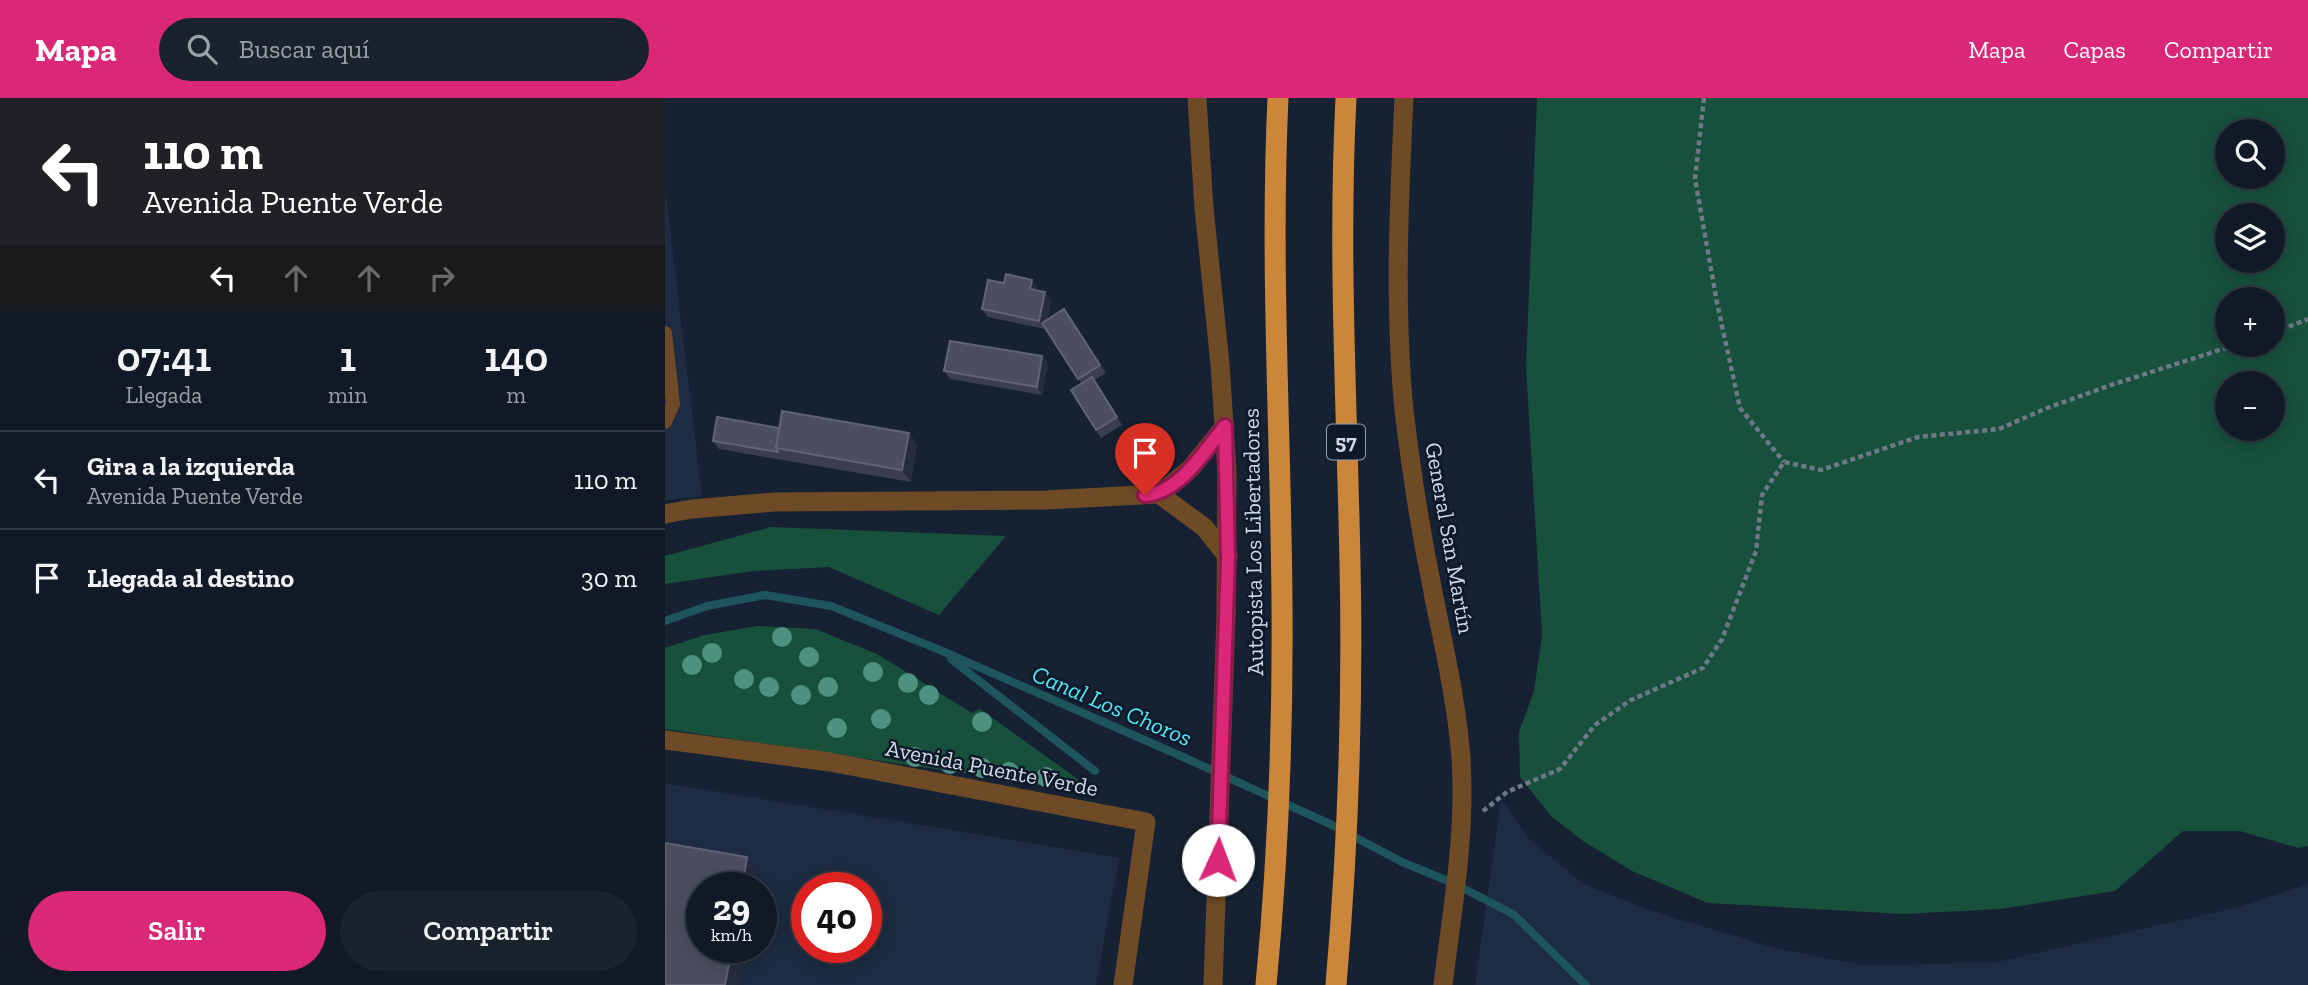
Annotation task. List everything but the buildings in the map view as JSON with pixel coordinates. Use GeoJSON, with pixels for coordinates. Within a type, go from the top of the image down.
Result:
{"type":"FeatureCollection","features":[{"type":"Feature","properties":{"kind":"highway","name":"Autopista Los Libertadores"},"geometry":{"type":"LineString","coordinates":[[1265,985],[1281,754],[1282,579],[1274,249],[1278,98]]}},
{"type":"Feature","properties":{"kind":"highway","name":"57"},"geometry":{"type":"LineString","coordinates":[[1336,985],[1344,874],[1351,630],[1342,232],[1346,98]]}},
{"type":"Feature","properties":{"kind":"street"},"geometry":{"type":"LineString","coordinates":[[1197,98],[1204,208],[1225,426],[1228,557],[1213,985]]}},
{"type":"Feature","properties":{"kind":"street","name":"General San Martín"},"geometry":{"type":"LineString","coordinates":[[1404,98],[1399,254],[1404,406],[1417,508],[1454,699],[1461,759],[1461,828],[1443,985]]}},
{"type":"Feature","properties":{"kind":"street"},"geometry":{"type":"LineString","coordinates":[[665,514],[773,502],[1046,500],[1159,494],[1191,468],[1225,426]]}},
{"type":"Feature","properties":{"kind":"street"},"geometry":{"type":"LineString","coordinates":[[1159,494],[1204,527],[1228,557]]}},
{"type":"Feature","properties":{"kind":"street","name":"Avenida Puente Verde"},"geometry":{"type":"LineString","coordinates":[[665,740],[830,762],[1146,822],[1123,985]]}},
{"type":"Feature","properties":{"kind":"lane"},"geometry":{"type":"LineString","coordinates":[[665,333],[673,404],[665,422]]}},
{"type":"Feature","properties":{"kind":"path"},"geometry":{"type":"LineString","coordinates":[[1704,98],[1695,179],[1739,408],[1784,461],[1821,470],[1918,437],[1999,429],[2114,384],[2215,351]]}},
{"type":"Feature","properties":{"kind":"path"},"geometry":{"type":"LineString","coordinates":[[2285,328],[2308,319]]}},
{"type":"Feature","properties":{"kind":"path"},"geometry":{"type":"LineString","coordinates":[[1461,828],[1507,792],[1560,769],[1595,725],[1631,700],[1703,668],[1722,639],[1756,551],[1762,495],[1784,461]]}},
{"type":"Feature","properties":{"kind":"shaded area"},"geometry":{"type":"Polygon","coordinates":[[[665,187],[702,496],[665,500],[665,187]]]}},
{"type":"Feature","properties":{"kind":"shaded area"},"geometry":{"type":"Polygon","coordinates":[[[665,783],[1119,858],[1096,985],[665,985],[665,783]]]}},
{"type":"Feature","properties":{"kind":"shaded area"},"geometry":{"type":"Polygon","coordinates":[[[1501,799],[1528,838],[1582,883],[1645,909],[1775,948],[1866,966],[1997,962],[2243,906],[2308,884],[2308,985],[1475,985],[1501,799]]]}},
{"type":"Feature","properties":{"kind":"green space"},"geometry":{"type":"Polygon","coordinates":[[[1537,98],[2308,98],[2308,846],[2298,848],[2240,831],[2183,831],[2115,891],[2000,909],[1903,914],[1708,903],[1632,871],[1583,841],[1551,816],[1520,777],[1519,732],[1534,691],[1542,635],[1526,367],[1537,98]]]}},
{"type":"Feature","properties":{"kind":"green space"},"geometry":{"type":"Polygon","coordinates":[[[771,527],[1006,536],[939,615],[829,567],[753,571],[665,584],[665,556],[771,527]]]}},
{"type":"Feature","properties":{"kind":"green space"},"geometry":{"type":"Polygon","coordinates":[[[757,626],[815,629],[877,654],[972,713],[980,709],[1097,793],[665,729],[665,648],[705,635],[757,626]]]}},
{"type":"Feature","properties":{"kind":"waterway","name":"Canal Los Choros"},"geometry":{"type":"LineString","coordinates":[[665,621],[707,606],[765,595],[831,606],[940,650],[1183,757],[1330,824],[1402,862],[1453,883],[1513,914],[1586,985]]}},
{"type":"Feature","properties":{"kind":"waterway"},"geometry":{"type":"LineString","coordinates":[[951,659],[1095,771]]}},
{"type":"Feature","properties":{"kind":"route"},"geometry":{"type":"LineString","coordinates":[[1145,495],[1159,494],[1173,484],[1191,468],[1225,426],[1228,557],[1218,860]]}}]}
